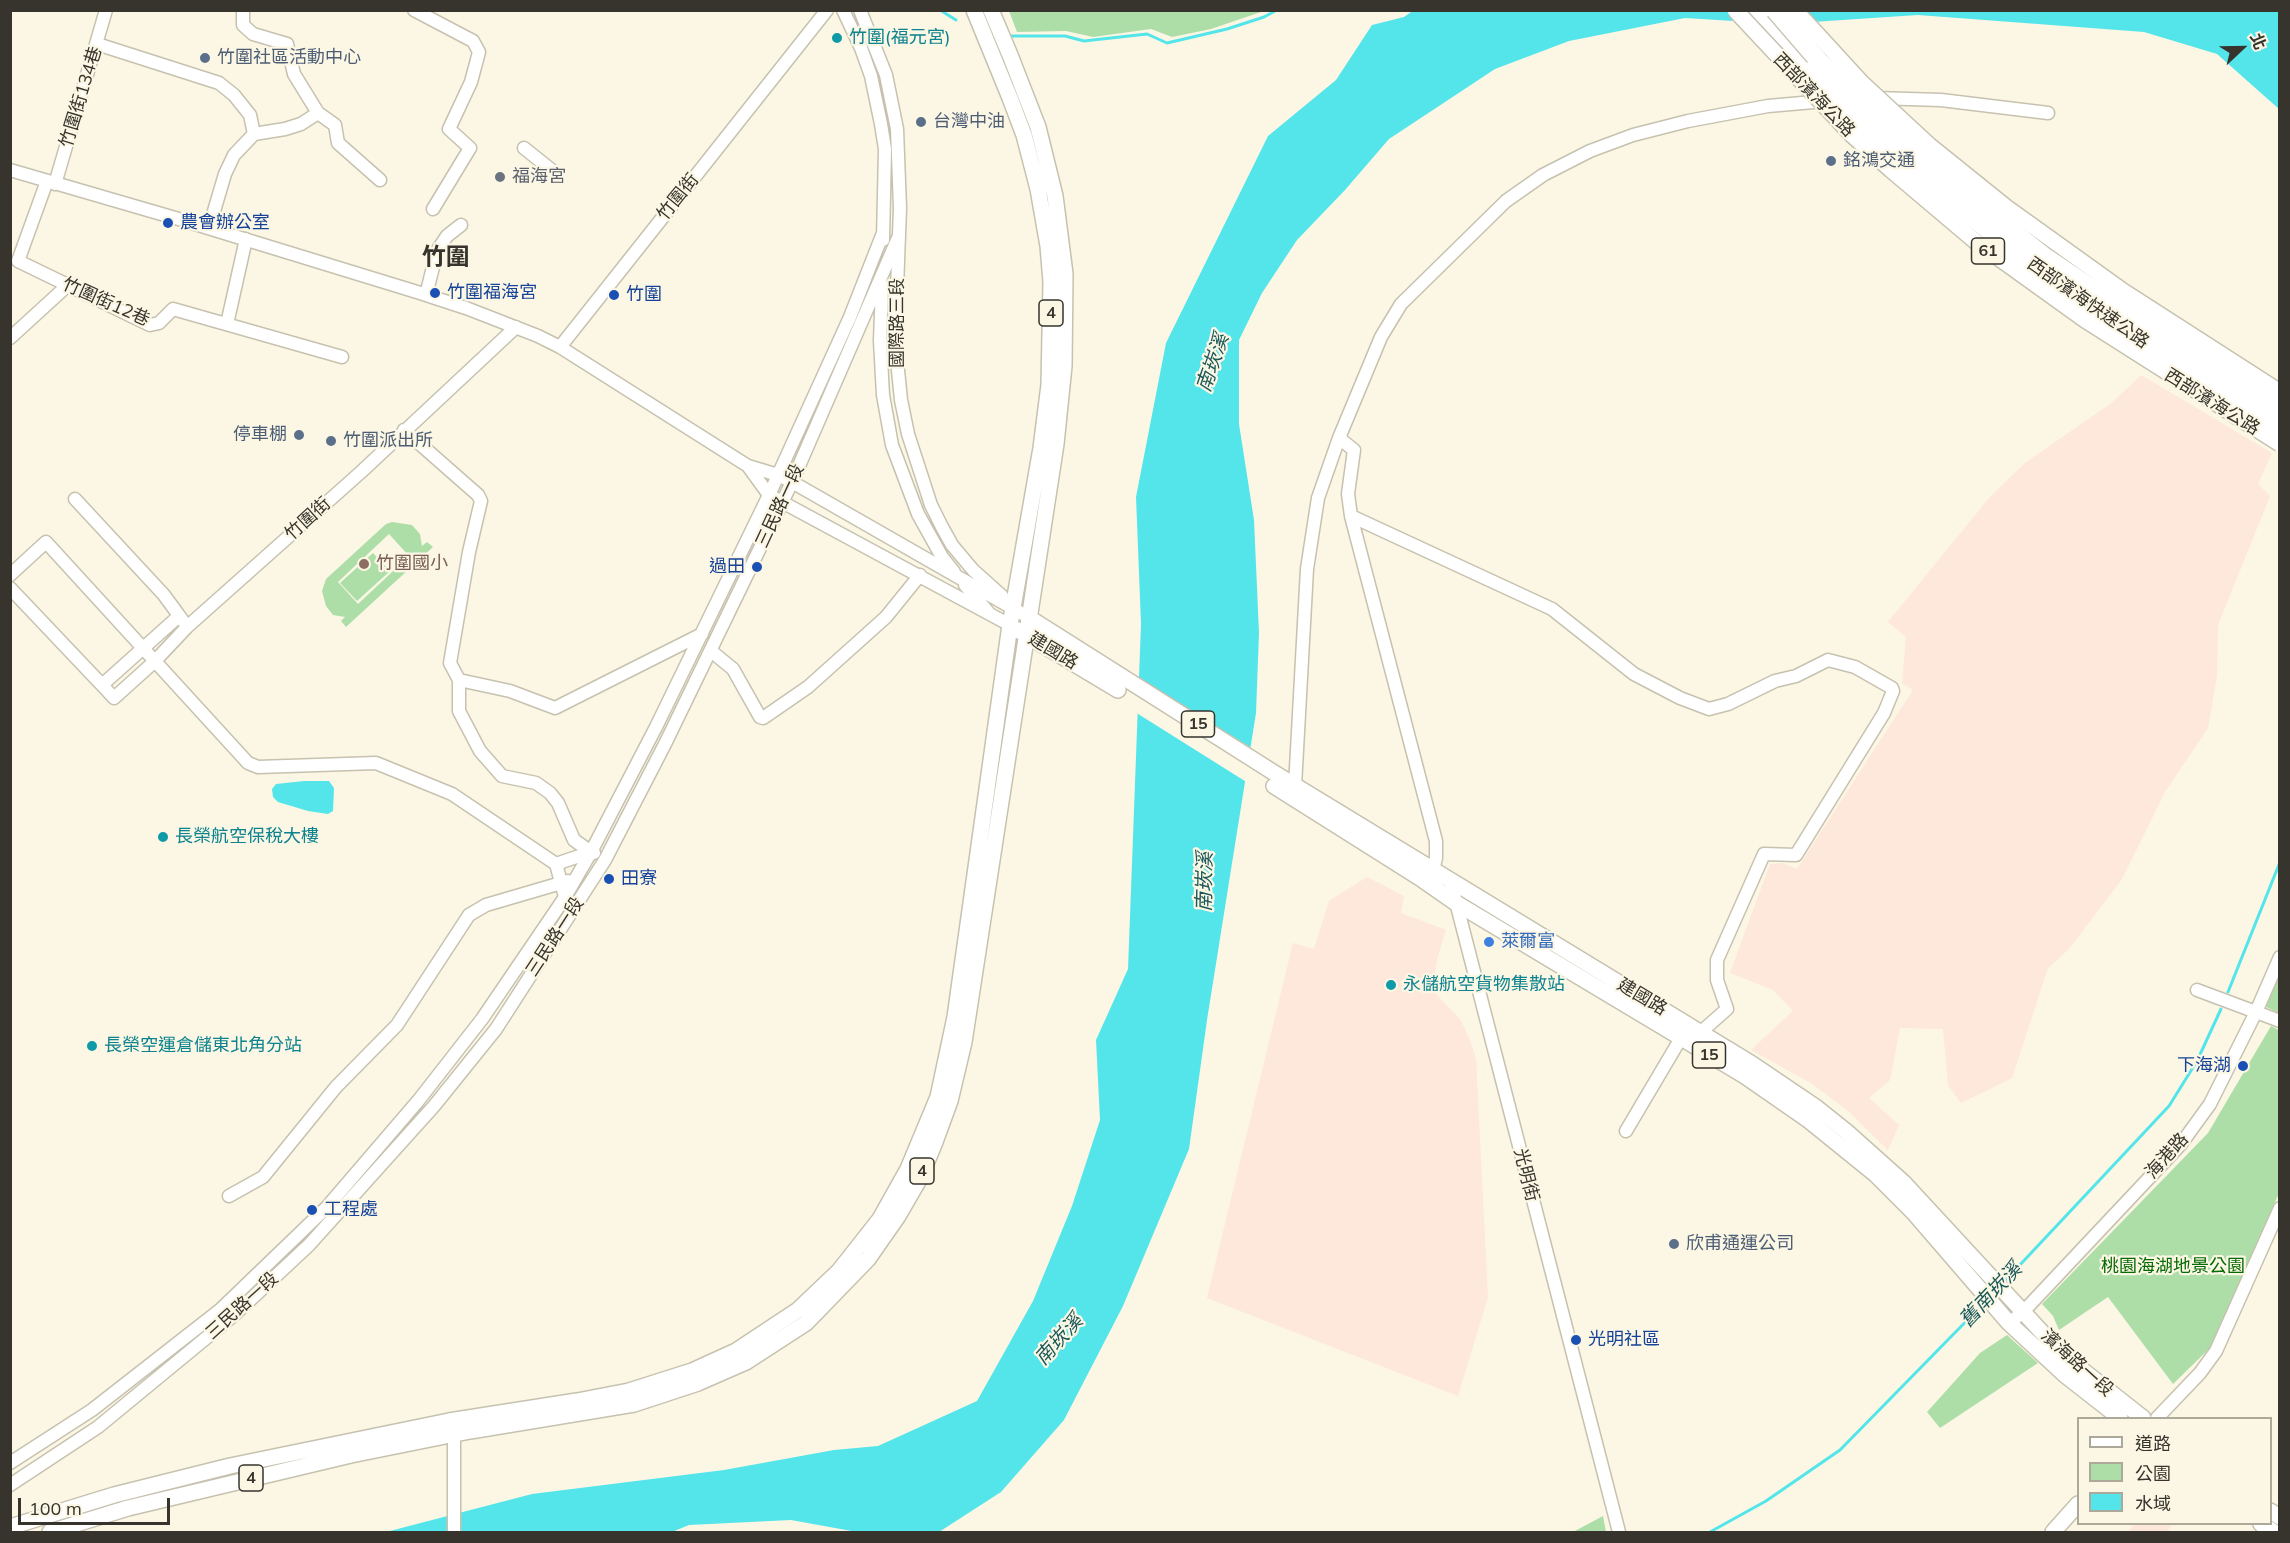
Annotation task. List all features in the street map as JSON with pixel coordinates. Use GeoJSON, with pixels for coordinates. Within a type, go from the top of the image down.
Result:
{"type":"FeatureCollection","features":[{"type":"Feature","properties":{"kind":"highway","name":"西部濱海快速公路"},"geometry":{"type":"LineString","coordinates":[[1756,10],[1810,71],[1882,143],[1946,197],[2071,292],[2127,331],[2280,427]]}},
{"type":"Feature","properties":{"kind":"highway","name":"西部濱海快速公路"},"geometry":{"type":"LineString","coordinates":[[1774,10],[1819,61],[1870,110],[1959,189],[2045,257],[2280,410]]}},
{"type":"Feature","properties":{"kind":"main road","name":"4"},"geometry":{"type":"LineString","coordinates":[[10,1527],[114,1495],[230,1466],[458,1419],[629,1391],[692,1371],[736,1351],[798,1310],[839,1271],[880,1219],[908,1169],[938,1097],[956,1017],[1010,625],[1041,448],[1049,385],[1051,282],[1048,246],[1038,189],[1024,135],[974,10]]}},
{"type":"Feature","properties":{"kind":"main road","name":"4"},"geometry":{"type":"LineString","coordinates":[[50,1533],[128,1508],[244,1479],[454,1434],[634,1404],[716,1376],[746,1362],[806,1323],[868,1259],[898,1216],[920,1178],[950,1101],[964,1042],[1056,444],[1064,366],[1065,274],[1055,196],[1038,127],[991,10]]}},
{"type":"Feature","properties":{"kind":"main road","name":"西部濱海公路"},"geometry":{"type":"LineString","coordinates":[[1735,10],[1852,135],[1975,241],[2085,320],[2280,444]]}},
{"type":"Feature","properties":{"kind":"main road","name":"61"},"geometry":{"type":"LineString","coordinates":[[1795,10],[1862,83],[1929,145],[2006,207],[2123,291],[2280,392]]}},
{"type":"Feature","properties":{"kind":"main road","name":"建國路"},"geometry":{"type":"LineString","coordinates":[[1028,617],[1119,682]]}},
{"type":"Feature","properties":{"kind":"main road","name":"建國路"},"geometry":{"type":"LineString","coordinates":[[1010,625],[1119,682]]}},
{"type":"Feature","properties":{"kind":"main road","name":"15"},"geometry":{"type":"LineString","coordinates":[[1119,682],[1275,780]]}},
{"type":"Feature","properties":{"kind":"main road","name":"建國路"},"geometry":{"type":"LineString","coordinates":[[1275,780],[1295,786],[1783,1084],[1847,1132],[1904,1183],[2018,1308]]}},
{"type":"Feature","properties":{"kind":"main road","name":"建國路"},"geometry":{"type":"LineString","coordinates":[[1275,780],[1456,903],[1774,1096],[1875,1174],[1915,1215],[2005,1319]]}},
{"type":"Feature","properties":{"kind":"main road","name":"濱海路一段"},"geometry":{"type":"LineString","coordinates":[[2018,1308],[2062,1354],[2141,1417]]}},
{"type":"Feature","properties":{"kind":"main road","name":"濱海路一段"},"geometry":{"type":"LineString","coordinates":[[2005,1319],[2066,1375],[2118,1417]]}},
{"type":"Feature","properties":{"kind":"main road"},"geometry":{"type":"LineString","coordinates":[[2053,1533],[2077,1506]]}},
{"type":"Feature","properties":{"kind":"street","name":"竹圍街134巷"},"geometry":{"type":"LineString","coordinates":[[51,182],[106,10]]}},
{"type":"Feature","properties":{"kind":"street"},"geometry":{"type":"LineString","coordinates":[[243,10],[243,25],[253,34],[287,44],[294,74],[318,113],[335,125],[338,143],[380,180]]}},
{"type":"Feature","properties":{"kind":"street"},"geometry":{"type":"LineString","coordinates":[[414,10],[473,41],[479,52],[471,82],[449,129],[470,148],[434,209]]}},
{"type":"Feature","properties":{"kind":"street","name":"竹圍街"},"geometry":{"type":"LineString","coordinates":[[560,348],[827,10]]}},
{"type":"Feature","properties":{"kind":"street","name":"國際路三段"},"geometry":{"type":"LineString","coordinates":[[843,10],[871,76],[885,149],[880,341],[883,395],[892,446],[918,514],[942,557],[988,612]]}},
{"type":"Feature","properties":{"kind":"street","name":"國際路三段"},"geometry":{"type":"LineString","coordinates":[[860,10],[886,75],[897,129],[900,165],[895,341],[897,370],[908,434],[931,504],[952,545],[973,570],[1014,608]]}},
{"type":"Feature","properties":{"kind":"street"},"geometry":{"type":"LineString","coordinates":[[97,44],[219,83],[234,95],[250,115],[254,134]]}},
{"type":"Feature","properties":{"kind":"street"},"geometry":{"type":"LineString","coordinates":[[1295,786],[1307,569],[1318,498],[1339,438],[1381,337],[1401,304],[1506,201],[1543,176],[1590,151],[1633,135],[1688,121],[1789,104],[1867,98],[1941,100],[2048,113]]}},
{"type":"Feature","properties":{"kind":"street"},"geometry":{"type":"LineString","coordinates":[[209,228],[225,174],[234,155],[254,134],[301,124],[318,113]]}},
{"type":"Feature","properties":{"kind":"street"},"geometry":{"type":"LineString","coordinates":[[524,148],[554,172]]}},
{"type":"Feature","properties":{"kind":"street"},"geometry":{"type":"LineString","coordinates":[[10,170],[426,295],[516,327],[560,348],[748,466],[792,482],[1014,608]]}},
{"type":"Feature","properties":{"kind":"street","name":"竹圍街12巷"},"geometry":{"type":"LineString","coordinates":[[51,182],[18,261],[150,325],[159,323],[173,309],[342,357]]}},
{"type":"Feature","properties":{"kind":"street"},"geometry":{"type":"LineString","coordinates":[[426,295],[437,250],[447,236],[460,225]]}},
{"type":"Feature","properties":{"kind":"street","name":"三民路一段"},"geometry":{"type":"LineString","coordinates":[[10,1463],[92,1410],[220,1310],[327,1207],[418,1101],[482,1019],[565,897],[591,852],[702,634],[769,495],[850,317],[883,233]]}},
{"type":"Feature","properties":{"kind":"street","name":"三民路一段"},"geometry":{"type":"LineString","coordinates":[[10,1485],[98,1427],[234,1315],[309,1245],[434,1106],[495,1029],[605,860],[666,742],[783,502],[898,238]]}},
{"type":"Feature","properties":{"kind":"street"},"geometry":{"type":"LineString","coordinates":[[227,324],[246,240]]}},
{"type":"Feature","properties":{"kind":"street"},"geometry":{"type":"LineString","coordinates":[[10,338],[68,285]]}},
{"type":"Feature","properties":{"kind":"street","name":"竹圍街"},"geometry":{"type":"LineString","coordinates":[[102,685],[114,698],[154,662],[183,621],[317,512],[516,327]]}},
{"type":"Feature","properties":{"kind":"street"},"geometry":{"type":"LineString","coordinates":[[404,430],[478,495],[481,501],[469,552],[450,663],[459,680],[459,711],[480,751],[502,776],[536,783],[550,793],[558,803],[574,840],[605,860]]}},
{"type":"Feature","properties":{"kind":"street"},"geometry":{"type":"LineString","coordinates":[[1339,438],[1354,450],[1348,494],[1351,516],[1436,841],[1433,870]]}},
{"type":"Feature","properties":{"kind":"street"},"geometry":{"type":"LineString","coordinates":[[748,466],[769,495]]}},
{"type":"Feature","properties":{"kind":"street","name":"建國路"},"geometry":{"type":"LineString","coordinates":[[769,495],[1010,625]]}},
{"type":"Feature","properties":{"kind":"street"},"geometry":{"type":"LineString","coordinates":[[10,588],[102,685],[142,649],[183,621],[164,595],[75,499]]}},
{"type":"Feature","properties":{"kind":"street"},"geometry":{"type":"LineString","coordinates":[[1351,516],[1552,609],[1634,674],[1680,698],[1709,709],[1728,704],[1775,681],[1796,676],[1828,660],[1855,667],[1892,688],[1893,692],[1884,713],[1796,855],[1764,854],[1717,960],[1718,980],[1726,1012],[1701,1032]]}},
{"type":"Feature","properties":{"kind":"street"},"geometry":{"type":"LineString","coordinates":[[10,575],[46,542],[248,763],[258,767],[376,763],[452,794],[556,864],[565,897]]}},
{"type":"Feature","properties":{"kind":"street"},"geometry":{"type":"LineString","coordinates":[[711,651],[733,669],[760,717],[764,718],[808,687],[886,617],[920,575]]}},
{"type":"Feature","properties":{"kind":"street","name":"建國路"},"geometry":{"type":"LineString","coordinates":[[1014,608],[1028,617]]}},
{"type":"Feature","properties":{"kind":"street"},"geometry":{"type":"LineString","coordinates":[[459,680],[510,691],[555,708],[702,634]]}},
{"type":"Feature","properties":{"kind":"street"},"geometry":{"type":"LineString","coordinates":[[556,864],[591,852]]}},
{"type":"Feature","properties":{"kind":"street"},"geometry":{"type":"LineString","coordinates":[[229,1196],[263,1178],[336,1087],[397,1025],[469,915],[486,905],[575,879]]}},
{"type":"Feature","properties":{"kind":"street","name":"光明街"},"geometry":{"type":"LineString","coordinates":[[1450,879],[1618,1533]]}},
{"type":"Feature","properties":{"kind":"street","name":"海港路"},"geometry":{"type":"LineString","coordinates":[[2005,1319],[2181,1144],[2210,1104],[2256,1012],[2280,957]]}},
{"type":"Feature","properties":{"kind":"street"},"geometry":{"type":"LineString","coordinates":[[2197,990],[2280,1021]]}},
{"type":"Feature","properties":{"kind":"street"},"geometry":{"type":"LineString","coordinates":[[1626,1131],[1681,1038]]}},
{"type":"Feature","properties":{"kind":"street"},"geometry":{"type":"LineString","coordinates":[[2159,1417],[2200,1373],[2216,1351],[2280,1208]]}},
{"type":"Feature","properties":{"kind":"street"},"geometry":{"type":"LineString","coordinates":[[454,1434],[454,1533]]}},
{"type":"Feature","properties":{"kind":"shaded area"},"geometry":{"type":"Polygon","coordinates":[[[2141,375],[2272,453],[2258,484],[2270,496],[2218,625],[2217,676],[2208,728],[2165,792],[2122,879],[2069,949],[2048,968],[2012,1078],[1961,1103],[1948,1085],[1943,1029],[1900,1028],[1890,1080],[1869,1098],[1899,1125],[1888,1150],[1847,1110],[1811,1083],[1751,1050],[1793,1011],[1773,990],[1730,973],[1770,864],[1783,863],[1797,869],[1913,690],[1902,683],[1906,637],[1888,622],[1989,498],[2025,463],[2113,402],[2141,375]]]}},
{"type":"Feature","properties":{"kind":"shaded area"},"geometry":{"type":"Polygon","coordinates":[[[1367,877],[1404,896],[1401,913],[1446,930],[1437,959],[1435,993],[1460,1019],[1476,1059],[1488,1297],[1458,1396],[1207,1298],[1293,943],[1314,949],[1329,901],[1367,877]]]}},
{"type":"Feature","properties":{"kind":"shaded area"},"geometry":{"type":"Polygon","coordinates":[[[2133,1525],[2171,1525],[2167,1532],[2128,1532],[2133,1525]]]}},
{"type":"Feature","properties":{"kind":"green space"},"geometry":{"type":"Polygon","coordinates":[[[1009,10],[1264,11],[1211,29],[1172,37],[1151,29],[1093,37],[1066,31],[1017,32],[1009,10]]]}},
{"type":"Feature","properties":{"kind":"green space"},"geometry":{"type":"Polygon","coordinates":[[[392,522],[412,525],[420,534],[422,546],[427,542],[433,547],[346,627],[341,621],[345,617],[333,615],[326,606],[322,591],[326,579],[386,524],[392,522]],[[389,534],[338,582],[358,604],[409,556],[389,534]]]}},
{"type":"Feature","properties":{"kind":"green space"},"geometry":{"type":"Polygon","coordinates":[[[373,553],[390,571],[357,601],[340,583],[373,553]]]}},
{"type":"Feature","properties":{"kind":"green space"},"geometry":{"type":"Polygon","coordinates":[[[2279,973],[2279,1013],[2266,1007],[2279,973]]]}},
{"type":"Feature","properties":{"kind":"green space","name":"桃園海湖地景公園"},"geometry":{"type":"Polygon","coordinates":[[[2271,1026],[2279,1030],[2279,1193],[2213,1345],[2173,1384],[2108,1297],[2059,1330],[2053,1316],[2042,1304],[2208,1133],[2271,1026]]]}},
{"type":"Feature","properties":{"kind":"green space"},"geometry":{"type":"Polygon","coordinates":[[[2007,1335],[2038,1363],[1940,1428],[1927,1412],[1980,1353],[2007,1335]]]}},
{"type":"Feature","properties":{"kind":"green space"},"geometry":{"type":"Polygon","coordinates":[[[1603,1516],[1606,1532],[1573,1532],[1603,1516]]]}},
{"type":"Feature","properties":{"kind":"water","name":"南崁溪"},"geometry":{"type":"Polygon","coordinates":[[[1414,10],[2279,11],[2279,109],[2217,54],[2144,32],[1918,15],[1782,24],[1685,18],[1569,41],[1495,69],[1389,139],[1345,190],[1297,240],[1262,293],[1239,340],[1239,424],[1254,520],[1259,633],[1256,713],[1207,1020],[1189,1149],[1123,1306],[1064,1420],[1001,1492],[939,1532],[857,1532],[791,1520],[689,1525],[672,1532],[386,1532],[532,1494],[724,1470],[834,1450],[878,1446],[977,1401],[1033,1301],[1072,1206],[1100,1120],[1096,1040],[1128,969],[1141,624],[1136,497],[1166,343],[1268,136],[1336,80],[1372,25],[1404,17],[1414,10]]]}},
{"type":"Feature","properties":{"kind":"water"},"geometry":{"type":"Polygon","coordinates":[[[329,781],[334,788],[333,811],[328,814],[308,811],[278,802],[273,797],[272,789],[276,784],[329,781]]]}},
{"type":"Feature","properties":{"kind":"pier"},"geometry":{"type":"Polygon","coordinates":[[[1136,677],[1253,749],[1248,783],[1135,712],[1136,677]]]}},
{"type":"Feature","properties":{"kind":"waterway"},"geometry":{"type":"LineString","coordinates":[[940,10],[956,20]]}},
{"type":"Feature","properties":{"kind":"waterway"},"geometry":{"type":"LineString","coordinates":[[1008,36],[1065,36],[1084,41],[1147,34],[1167,43],[1227,29],[1264,17],[1277,10]]}},
{"type":"Feature","properties":{"kind":"waterway","name":"舊南崁溪"},"geometry":{"type":"LineString","coordinates":[[2228,992],[2280,862]]}},
{"type":"Feature","properties":{"kind":"waterway","name":"舊南崁溪"},"geometry":{"type":"LineString","coordinates":[[2002,1284],[2169,1106],[2197,1061],[2221,1009]]}},
{"type":"Feature","properties":{"kind":"waterway","name":"舊南崁溪"},"geometry":{"type":"LineString","coordinates":[[1710,1532],[1766,1501],[1840,1450],[1985,1302]]}},
{"type":"Feature","properties":{"kind":"place","name":"竹圍(福元宮)"},"geometry":{"type":"Point","coordinates":[837,38]}},
{"type":"Feature","properties":{"kind":"place","name":"竹圍社區活動中心"},"geometry":{"type":"Point","coordinates":[205,58]}},
{"type":"Feature","properties":{"kind":"place","name":"台灣中油"},"geometry":{"type":"Point","coordinates":[921,122]}},
{"type":"Feature","properties":{"kind":"place","name":"銘鴻交通"},"geometry":{"type":"Point","coordinates":[1831,161]}},
{"type":"Feature","properties":{"kind":"place","name":"福海宮"},"geometry":{"type":"Point","coordinates":[500,177]}},
{"type":"Feature","properties":{"kind":"place","name":"農會辦公室"},"geometry":{"type":"Point","coordinates":[168,223]}},
{"type":"Feature","properties":{"kind":"place","name":"竹圍福海宮"},"geometry":{"type":"Point","coordinates":[435,293]}},
{"type":"Feature","properties":{"kind":"place","name":"竹圍"},"geometry":{"type":"Point","coordinates":[614,295]}},
{"type":"Feature","properties":{"kind":"place","name":"停車棚"},"geometry":{"type":"Point","coordinates":[299,435]}},
{"type":"Feature","properties":{"kind":"place","name":"竹圍派出所"},"geometry":{"type":"Point","coordinates":[331,441]}},
{"type":"Feature","properties":{"kind":"place","name":"竹圍國小"},"geometry":{"type":"Point","coordinates":[364,564]}},
{"type":"Feature","properties":{"kind":"place","name":"過田"},"geometry":{"type":"Point","coordinates":[757,567]}},
{"type":"Feature","properties":{"kind":"place","name":"長榮航空保稅大樓"},"geometry":{"type":"Point","coordinates":[163,837]}},
{"type":"Feature","properties":{"kind":"place","name":"田寮"},"geometry":{"type":"Point","coordinates":[609,879]}},
{"type":"Feature","properties":{"kind":"place","name":"萊爾富"},"geometry":{"type":"Point","coordinates":[1489,942]}},
{"type":"Feature","properties":{"kind":"place","name":"永儲航空貨物集散站"},"geometry":{"type":"Point","coordinates":[1391,985]}},
{"type":"Feature","properties":{"kind":"place","name":"長榮空運倉儲東北角分站"},"geometry":{"type":"Point","coordinates":[92,1046]}},
{"type":"Feature","properties":{"kind":"place","name":"下海湖"},"geometry":{"type":"Point","coordinates":[2243,1066]}},
{"type":"Feature","properties":{"kind":"place","name":"工程處"},"geometry":{"type":"Point","coordinates":[312,1210]}},
{"type":"Feature","properties":{"kind":"place","name":"欣甫通運公司"},"geometry":{"type":"Point","coordinates":[1674,1244]}},
{"type":"Feature","properties":{"kind":"place","name":"光明社區"},"geometry":{"type":"Point","coordinates":[1576,1340]}},
{"type":"Feature","properties":{"kind":"district","name":"竹圍"},"geometry":{"type":"Point","coordinates":[446,258]}}]}
